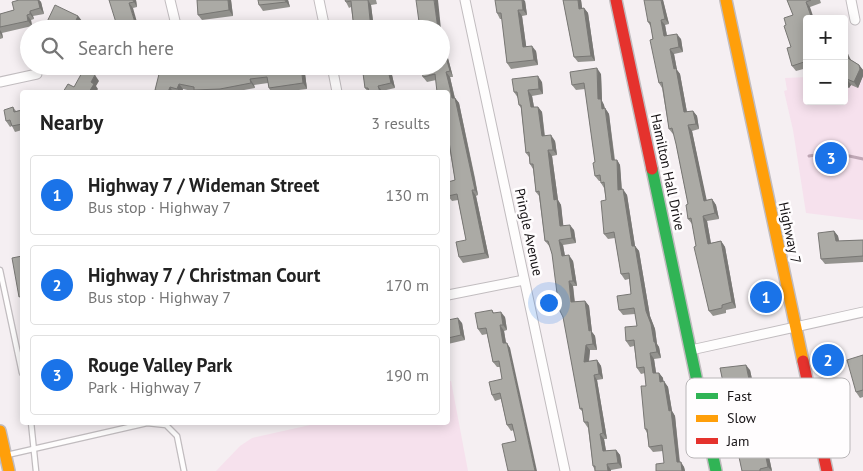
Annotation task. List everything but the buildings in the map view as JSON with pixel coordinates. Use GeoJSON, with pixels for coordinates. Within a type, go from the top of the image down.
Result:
{"type":"FeatureCollection","features":[{"type":"Feature","properties":{"kind":"street"},"geometry":{"type":"LineString","coordinates":[[170,0],[175,20]]}},
{"type":"Feature","properties":{"kind":"street"},"geometry":{"type":"LineString","coordinates":[[319,0],[323,20]]}},
{"type":"Feature","properties":{"kind":"street","name":"Pringle Avenue"},"geometry":{"type":"LineString","coordinates":[[465,0],[565,471]]}},
{"type":"Feature","properties":{"kind":"street","name":"Hamilton Hall Drive"},"geometry":{"type":"LineString","coordinates":[[616,0],[691,350]]}},
{"type":"Feature","properties":{"kind":"street","name":"Highway 7"},"geometry":{"type":"LineString","coordinates":[[726,0],[806,378]]}},
{"type":"Feature","properties":{"kind":"street"},"geometry":{"type":"LineString","coordinates":[[851,0],[855,20]]}},
{"type":"Feature","properties":{"kind":"street"},"geometry":{"type":"LineString","coordinates":[[0,82],[32,75]]}},
{"type":"Feature","properties":{"kind":"street"},"geometry":{"type":"LineString","coordinates":[[334,75],[337,90]]}},
{"type":"Feature","properties":{"kind":"street"},"geometry":{"type":"LineString","coordinates":[[450,295],[524,280]]}},
{"type":"Feature","properties":{"kind":"street"},"geometry":{"type":"LineString","coordinates":[[697,378],[691,350],[863,312]]}},
{"type":"Feature","properties":{"kind":"street"},"geometry":{"type":"LineString","coordinates":[[0,431],[3,456],[9,471]]}},
{"type":"Feature","properties":{"kind":"street"},"geometry":{"type":"LineString","coordinates":[[713,458],[716,471]]}},
{"type":"Feature","properties":{"kind":"street","name":"Highway 7"},"geometry":{"type":"LineString","coordinates":[[824,458],[827,471]]}},
{"type":"Feature","properties":{"kind":"lane"},"geometry":{"type":"LineString","coordinates":[[0,270],[20,364]]}},
{"type":"Feature","properties":{"kind":"lane"},"geometry":{"type":"LineString","coordinates":[[31,425],[36,471]]}},
{"type":"Feature","properties":{"kind":"lane"},"geometry":{"type":"LineString","coordinates":[[3,456],[141,425]]}},
{"type":"Feature","properties":{"kind":"lane"},"geometry":{"type":"LineString","coordinates":[[166,425],[177,436],[184,471]]}},
{"type":"Feature","properties":{"kind":"shaded area"},"geometry":{"type":"Polygon","coordinates":[[[863,72],[863,220],[806,213],[793,130],[784,91],[787,90],[785,78],[803,77],[803,105],[848,105],[848,74],[863,72]]]}},
{"type":"Feature","properties":{"kind":"shaded area"},"geometry":{"type":"Polygon","coordinates":[[[451,381],[468,471],[216,471],[240,446],[252,438],[310,425],[450,425],[451,381]]]}},
{"type":"Feature","properties":{"kind":"waterway"},"geometry":{"type":"LineString","coordinates":[[809,156],[836,154],[863,159]]}},
{"type":"Feature","properties":{"kind":"traffic: fast"},"geometry":{"type":"LineString","coordinates":[[652,169],[696,378]]}},
{"type":"Feature","properties":{"kind":"traffic: fast"},"geometry":{"type":"LineString","coordinates":[[713,458],[716,471]]}},
{"type":"Feature","properties":{"kind":"traffic: slow"},"geometry":{"type":"LineString","coordinates":[[726,0],[803,361]]}},
{"type":"Feature","properties":{"kind":"traffic: slow"},"geometry":{"type":"LineString","coordinates":[[0,431],[9,471]]}},
{"type":"Feature","properties":{"kind":"traffic: jam"},"geometry":{"type":"LineString","coordinates":[[616,0],[652,169]]}},
{"type":"Feature","properties":{"kind":"traffic: jam"},"geometry":{"type":"LineString","coordinates":[[803,361],[807,378]]}},
{"type":"Feature","properties":{"kind":"traffic: jam"},"geometry":{"type":"LineString","coordinates":[[824,458],[827,471]]}},
{"type":"Feature","properties":{"kind":"place","name":"Rouge Valley Park"},"geometry":{"type":"Point","coordinates":[831,158]}},
{"type":"Feature","properties":{"kind":"place","name":"Highway 7 / Wideman Street"},"geometry":{"type":"Point","coordinates":[766,297]}},
{"type":"Feature","properties":{"kind":"place","name":"Highway 7 / Christman Court"},"geometry":{"type":"Point","coordinates":[828,360]}}]}
